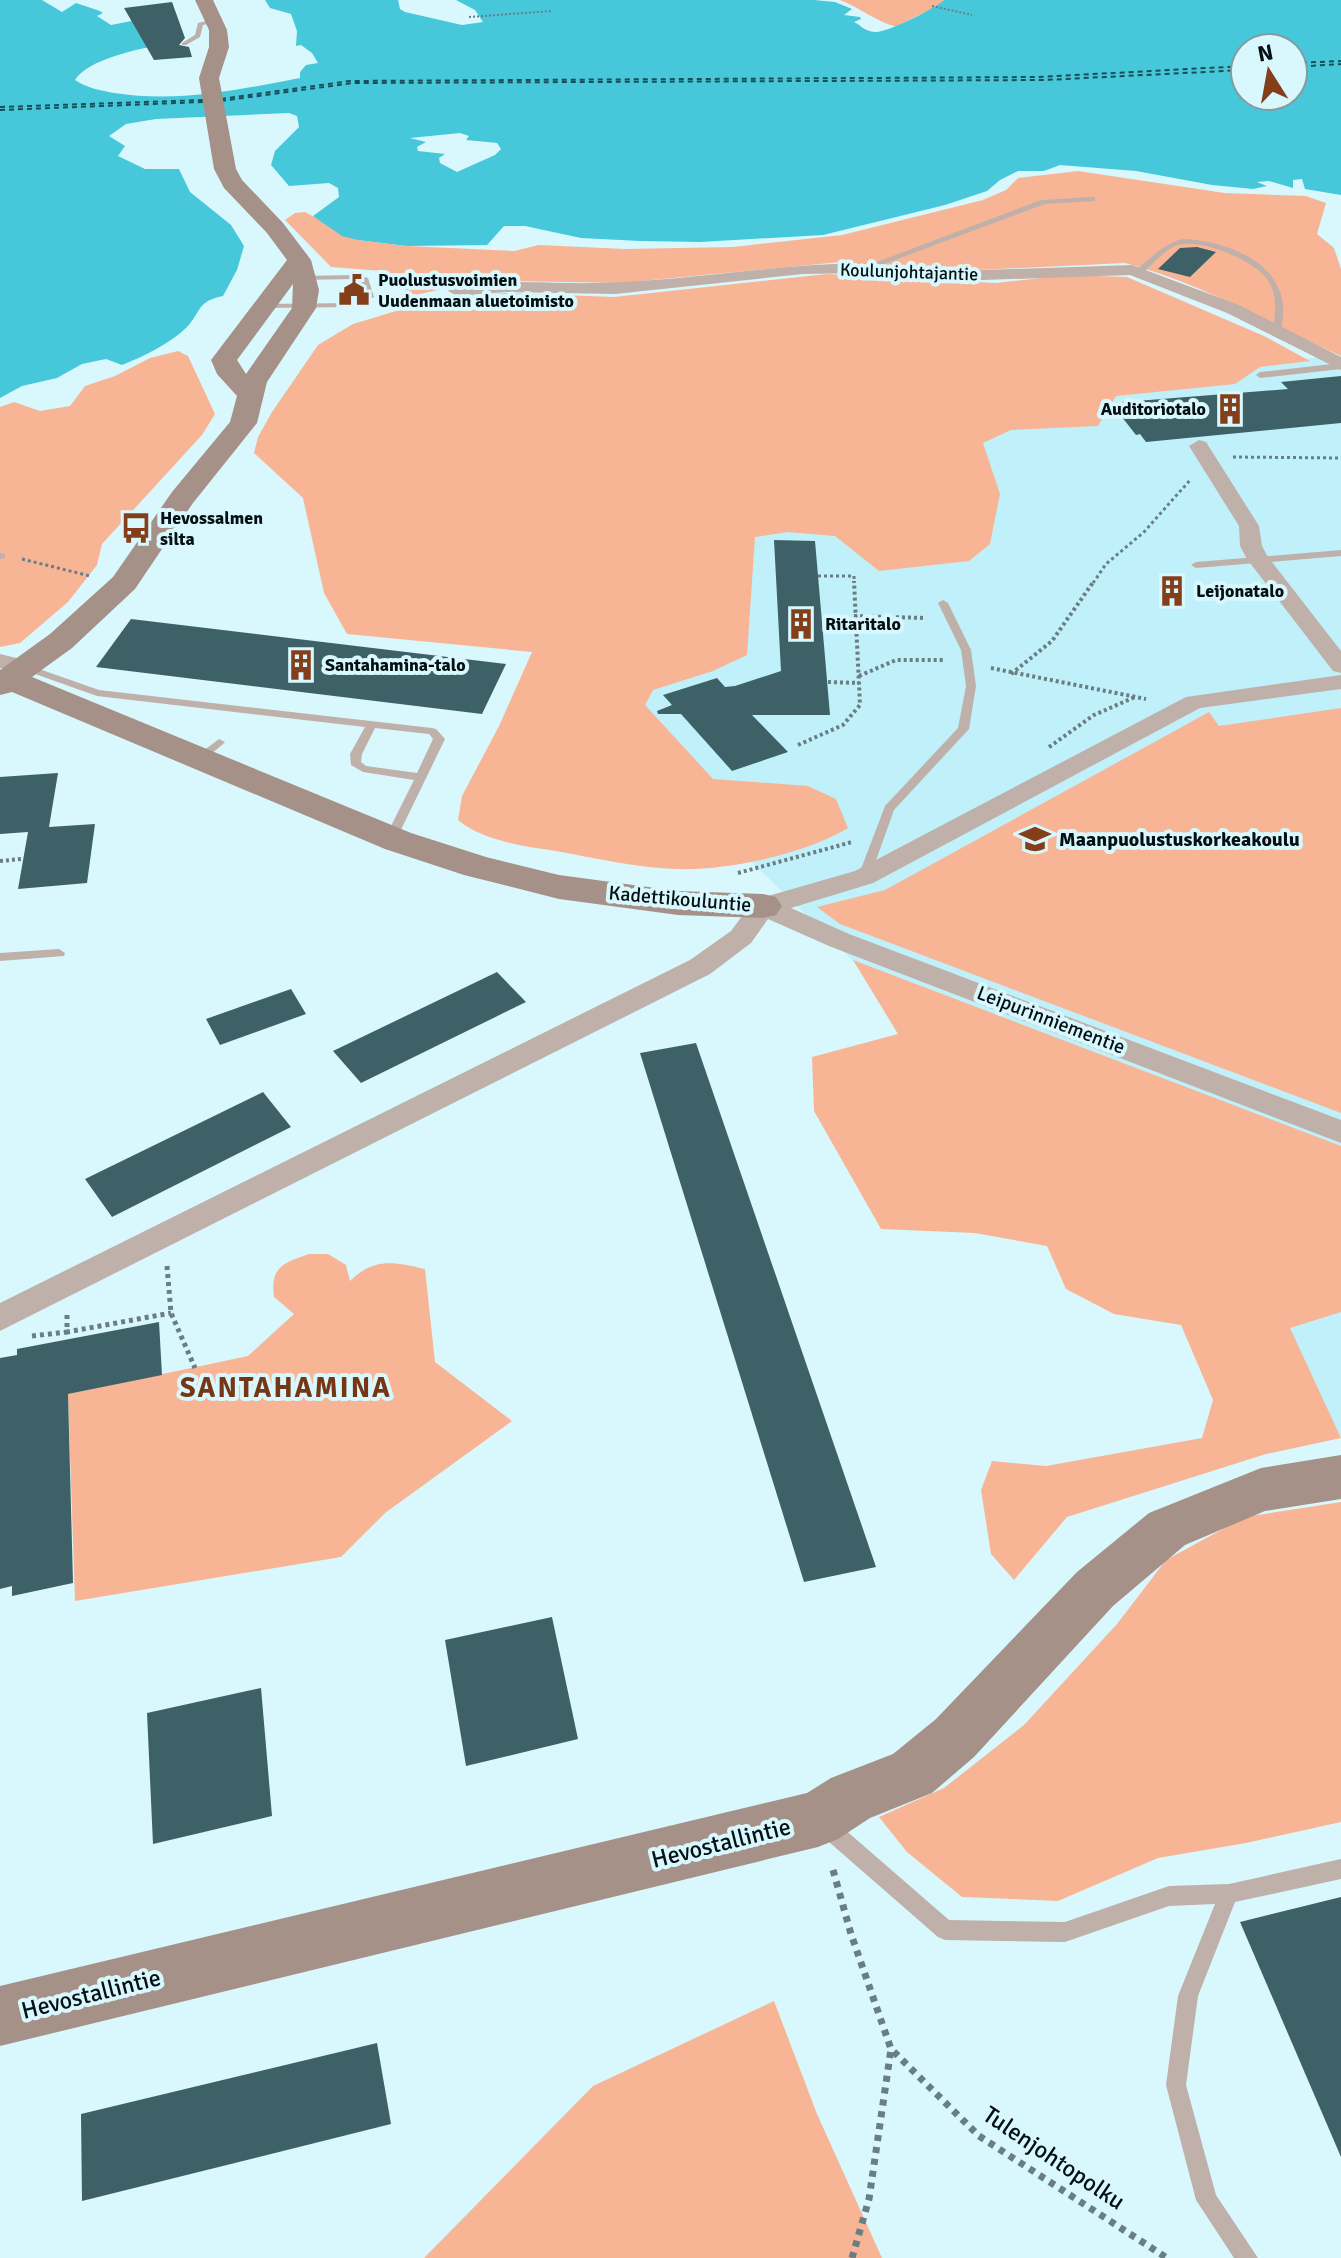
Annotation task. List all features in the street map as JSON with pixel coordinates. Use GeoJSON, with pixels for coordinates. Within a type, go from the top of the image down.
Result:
{"type":"FeatureCollection","features":[{"type":"Feature","properties":{"kind":"main road"},"geometry":{"type":"LineString","coordinates":[[9,673],[61,641],[124,583],[182,498],[243,423],[260,371],[304,308],[296,272],[275,228],[232,183],[225,169],[211,95],[210,71],[219,47],[215,21],[204,0]]}},
{"type":"Feature","properties":{"kind":"main road"},"geometry":{"type":"LineString","coordinates":[[250,395],[226,368],[224,360],[264,306],[296,272]]}},
{"type":"Feature","properties":{"kind":"main road","name":"Kadettikouluntie"},"geometry":{"type":"LineString","coordinates":[[9,673],[209,751],[391,838],[477,867],[559,887],[678,903],[763,906]]}},
{"type":"Feature","properties":{"kind":"main road","name":"Hevostallintie"},"geometry":{"type":"LineString","coordinates":[[0,2016],[818,1819],[851,1798],[912,1774],[955,1738],[1095,1589],[1167,1529],[1261,1490],[1341,1477]]}},
{"type":"Feature","properties":{"kind":"street","name":"Koulunjohtajantie"},"geometry":{"type":"LineString","coordinates":[[457,291],[506,287],[615,289],[803,269],[865,268],[954,276],[1062,270],[1139,272],[1233,309],[1341,365]]}},
{"type":"Feature","properties":{"kind":"street"},"geometry":{"type":"LineString","coordinates":[[1201,449],[1249,526],[1251,546],[1258,559],[1341,666]]}},
{"type":"Feature","properties":{"kind":"street","name":"Kadettikouluntie"},"geometry":{"type":"LineString","coordinates":[[763,906],[864,877],[1194,702],[1341,682]]}},
{"type":"Feature","properties":{"kind":"street"},"geometry":{"type":"LineString","coordinates":[[0,1318],[700,967],[741,937],[763,906]]}},
{"type":"Feature","properties":{"kind":"street","name":"Leipurinniementie"},"geometry":{"type":"LineString","coordinates":[[763,906],[839,940],[1341,1132]]}},
{"type":"Feature","properties":{"kind":"lane"},"geometry":{"type":"LineString","coordinates":[[184,44],[198,36],[200,24],[215,21]]}},
{"type":"Feature","properties":{"kind":"lane"},"geometry":{"type":"LineString","coordinates":[[865,268],[1044,202],[1092,199]]}},
{"type":"Feature","properties":{"kind":"lane"},"geometry":{"type":"LineString","coordinates":[[1139,272],[1173,244],[1184,242],[1217,247],[1241,256],[1270,277],[1277,291],[1281,310],[1277,331]]}},
{"type":"Feature","properties":{"kind":"lane"},"geometry":{"type":"LineString","coordinates":[[264,306],[304,308],[353,305],[370,297],[365,280],[358,277],[296,272]]}},
{"type":"Feature","properties":{"kind":"lane"},"geometry":{"type":"LineString","coordinates":[[1260,375],[1341,365]]}},
{"type":"Feature","properties":{"kind":"lane"},"geometry":{"type":"LineString","coordinates":[[1196,565],[1341,553]]}},
{"type":"Feature","properties":{"kind":"lane"},"geometry":{"type":"LineString","coordinates":[[864,877],[889,809],[963,729],[971,686],[966,650],[943,603]]}},
{"type":"Feature","properties":{"kind":"lane"},"geometry":{"type":"LineString","coordinates":[[9,673],[97,693],[432,731],[439,739],[391,838]]}},
{"type":"Feature","properties":{"kind":"lane"},"geometry":{"type":"LineString","coordinates":[[372,724],[356,754],[355,763],[363,769],[421,777]]}},
{"type":"Feature","properties":{"kind":"lane"},"geometry":{"type":"LineString","coordinates":[[0,957],[59,953]]}},
{"type":"Feature","properties":{"kind":"lane"},"geometry":{"type":"LineString","coordinates":[[818,1819],[945,1930],[1065,1932],[1169,1896],[1229,1894],[1341,1869]]}},
{"type":"Feature","properties":{"kind":"lane"},"geometry":{"type":"LineString","coordinates":[[1229,1894],[1188,1996],[1176,2085],[1207,2200],[1247,2258]]}},
{"type":"Feature","properties":{"kind":"path"},"geometry":{"type":"LineString","coordinates":[[932,6],[972,15]]}},
{"type":"Feature","properties":{"kind":"path"},"geometry":{"type":"LineString","coordinates":[[469,17],[552,11]]}},
{"type":"Feature","properties":{"kind":"path"},"geometry":{"type":"LineString","coordinates":[[1011,674],[1052,641],[1106,564],[1144,532],[1197,473],[1201,449],[1234,457],[1341,458]]}},
{"type":"Feature","properties":{"kind":"path"},"geometry":{"type":"LineString","coordinates":[[1,556],[124,583]]}},
{"type":"Feature","properties":{"kind":"path"},"geometry":{"type":"LineString","coordinates":[[798,745],[843,725],[860,705],[854,576],[818,576]]}},
{"type":"Feature","properties":{"kind":"path"},"geometry":{"type":"LineString","coordinates":[[854,616],[949,618]]}},
{"type":"Feature","properties":{"kind":"path"},"geometry":{"type":"LineString","coordinates":[[859,676],[896,660],[967,662],[1011,674],[1135,697],[1194,702]]}},
{"type":"Feature","properties":{"kind":"path"},"geometry":{"type":"LineString","coordinates":[[828,682],[859,683]]}},
{"type":"Feature","properties":{"kind":"path"},"geometry":{"type":"LineString","coordinates":[[1039,755],[1094,715],[1135,697]]}},
{"type":"Feature","properties":{"kind":"path"},"geometry":{"type":"LineString","coordinates":[[736,874],[880,836]]}},
{"type":"Feature","properties":{"kind":"path"},"geometry":{"type":"LineString","coordinates":[[0,861],[21,859]]}},
{"type":"Feature","properties":{"kind":"path"},"geometry":{"type":"LineString","coordinates":[[166,1235],[171,1313],[195,1368]]}},
{"type":"Feature","properties":{"kind":"path"},"geometry":{"type":"LineString","coordinates":[[67,1285],[67,1332],[171,1313]]}},
{"type":"Feature","properties":{"kind":"path","name":"Tulenjohtopolku"},"geometry":{"type":"LineString","coordinates":[[818,1819],[851,1934],[891,2049],[979,2136],[1167,2258]]}},
{"type":"Feature","properties":{"kind":"path"},"geometry":{"type":"LineString","coordinates":[[852,2258],[869,2199],[891,2049]]}},
{"type":"Feature","properties":{"kind":"shaded area"},"geometry":{"type":"Polygon","coordinates":[[[840,0],[944,0],[897,27],[840,0]]]}},
{"type":"Feature","properties":{"kind":"shaded area"},"geometry":{"type":"Polygon","coordinates":[[[1078,171],[1225,193],[1306,196],[1326,203],[1317,234],[1334,248],[1341,269],[1341,356],[1181,281],[1125,263],[956,271],[841,262],[620,283],[504,281],[411,296],[382,271],[331,267],[285,220],[295,213],[305,212],[358,240],[407,246],[514,251],[539,245],[625,249],[733,247],[842,235],[983,200],[1006,190],[1018,178],[1078,171]]]}},
{"type":"Feature","properties":{"kind":"shaded area"},"geometry":{"type":"Polygon","coordinates":[[[827,274],[996,283],[1067,275],[1127,277],[1264,336],[1310,361],[1260,367],[1235,384],[1116,396],[1098,426],[1011,430],[983,443],[1000,494],[990,544],[969,561],[879,571],[835,536],[788,532],[755,537],[747,655],[713,671],[653,690],[645,705],[713,779],[808,786],[836,799],[848,828],[810,846],[765,859],[719,867],[677,869],[631,865],[518,845],[468,827],[458,820],[462,796],[499,726],[532,652],[347,634],[324,593],[303,498],[254,453],[258,437],[272,412],[318,345],[353,324],[419,304],[507,293],[614,297],[827,274]]]}},
{"type":"Feature","properties":{"kind":"shaded area"},"geometry":{"type":"Polygon","coordinates":[[[178,351],[188,356],[215,414],[202,435],[102,544],[97,565],[68,602],[20,643],[0,647],[0,407],[14,402],[40,411],[70,406],[85,386],[115,376],[150,358],[178,351]]]}},
{"type":"Feature","properties":{"kind":"shaded area","name":"Maanpuolustuskorkeakoulu"},"geometry":{"type":"Polygon","coordinates":[[[1341,355],[1341,1436],[604,718],[729,534],[1063,383],[1341,355]]]}},
{"type":"Feature","properties":{"kind":"shaded area"},"geometry":{"type":"Polygon","coordinates":[[[1341,708],[1341,1113],[840,924],[817,907],[885,890],[1209,712],[1219,726],[1341,708]]]}},
{"type":"Feature","properties":{"kind":"shaded area"},"geometry":{"type":"Polygon","coordinates":[[[853,960],[1341,1146],[1341,1312],[1290,1328],[1341,1438],[1266,1454],[1067,1517],[1014,1580],[991,1554],[981,1490],[992,1461],[1046,1466],[1202,1438],[1213,1400],[1181,1325],[1114,1314],[1066,1289],[1047,1246],[975,1233],[881,1229],[814,1111],[812,1057],[898,1034],[853,960]]]}},
{"type":"Feature","properties":{"kind":"shaded area"},"geometry":{"type":"Polygon","coordinates":[[[309,1254],[328,1254],[346,1265],[350,1281],[368,1268],[385,1263],[425,1269],[435,1362],[512,1421],[385,1513],[341,1557],[75,1601],[68,1394],[248,1356],[294,1314],[274,1297],[276,1273],[285,1264],[309,1254]]]}},
{"type":"Feature","properties":{"kind":"shaded area"},"geometry":{"type":"Polygon","coordinates":[[[1341,1502],[1341,1822],[1158,1858],[1058,1901],[962,1897],[907,1852],[879,1817],[944,1788],[1024,1725],[1117,1624],[1166,1560],[1245,1517],[1341,1502]]]}},
{"type":"Feature","properties":{"kind":"shaded area"},"geometry":{"type":"Polygon","coordinates":[[[774,2001],[817,2114],[882,2258],[424,2258],[593,2086],[774,2001]]]}},
{"type":"Feature","properties":{"kind":"water"},"geometry":{"type":"Polygon","coordinates":[[[0,0],[42,0],[62,12],[76,3],[100,11],[103,13],[97,16],[111,25],[147,18],[164,44],[102,61],[75,80],[114,93],[161,97],[207,94],[300,78],[300,72],[306,65],[318,63],[312,53],[301,45],[296,46],[297,31],[291,14],[270,8],[265,0],[398,0],[400,9],[405,12],[462,25],[483,22],[475,10],[456,0],[814,0],[835,2],[852,9],[844,15],[860,17],[854,22],[875,32],[910,20],[944,0],[1341,0],[1341,195],[1305,189],[1302,179],[1293,180],[1293,188],[1269,181],[1257,182],[1267,186],[1253,189],[1136,171],[1060,165],[1044,171],[1018,171],[987,191],[945,205],[823,235],[700,242],[640,241],[581,238],[525,226],[504,226],[487,245],[407,246],[342,236],[313,216],[339,197],[338,188],[329,183],[289,186],[271,165],[275,151],[299,127],[297,116],[289,113],[156,119],[126,124],[109,136],[125,146],[118,156],[145,169],[179,169],[190,192],[231,225],[244,246],[237,270],[223,296],[204,304],[187,327],[156,349],[122,365],[106,359],[82,364],[57,378],[22,386],[0,398],[0,0]],[[460,133],[410,138],[426,142],[417,147],[418,151],[445,154],[439,158],[440,163],[457,172],[495,155],[501,149],[497,143],[466,140],[469,136],[460,133]]]}},
{"type":"Feature","properties":{"kind":"building"},"geometry":{"type":"Polygon","coordinates":[[[172,2],[185,38],[179,45],[189,47],[192,57],[154,60],[124,8],[172,2]]]}},
{"type":"Feature","properties":{"kind":"building"},"geometry":{"type":"Polygon","coordinates":[[[1197,247],[1216,252],[1190,277],[1158,269],[1180,248],[1197,247]]]}},
{"type":"Feature","properties":{"kind":"building","name":"Auditoriotalo"},"geometry":{"type":"Polygon","coordinates":[[[1341,376],[1341,423],[1146,442],[1140,434],[1136,435],[1111,403],[1288,389],[1281,382],[1341,376]]]}},
{"type":"Feature","properties":{"kind":"building","name":"Ritaritalo"},"geometry":{"type":"Polygon","coordinates":[[[774,540],[815,541],[830,715],[752,715],[788,752],[732,771],[681,714],[658,714],[657,711],[672,705],[663,695],[717,678],[725,687],[735,686],[781,671],[774,540]]]}},
{"type":"Feature","properties":{"kind":"building","name":"Santahamina-talo"},"geometry":{"type":"Polygon","coordinates":[[[131,619],[506,664],[482,714],[96,667],[131,619]]]}},
{"type":"Feature","properties":{"kind":"building"},"geometry":{"type":"Polygon","coordinates":[[[58,773],[49,827],[95,824],[87,883],[18,889],[28,832],[0,834],[0,777],[58,773]]]}},
{"type":"Feature","properties":{"kind":"building"},"geometry":{"type":"Polygon","coordinates":[[[497,972],[526,1002],[361,1083],[333,1051],[497,972]]]}},
{"type":"Feature","properties":{"kind":"building"},"geometry":{"type":"Polygon","coordinates":[[[291,989],[306,1014],[220,1045],[206,1019],[291,989]]]}},
{"type":"Feature","properties":{"kind":"building"},"geometry":{"type":"Polygon","coordinates":[[[696,1043],[876,1567],[804,1582],[640,1053],[696,1043]]]}},
{"type":"Feature","properties":{"kind":"building"},"geometry":{"type":"Polygon","coordinates":[[[263,1092],[291,1127],[112,1217],[85,1179],[263,1092]]]}},
{"type":"Feature","properties":{"kind":"building"},"geometry":{"type":"Polygon","coordinates":[[[159,1322],[162,1375],[68,1394],[73,1583],[12,1596],[12,1586],[0,1589],[0,1358],[17,1355],[17,1349],[159,1322]]]}},
{"type":"Feature","properties":{"kind":"building"},"geometry":{"type":"Polygon","coordinates":[[[552,1617],[578,1739],[466,1766],[445,1640],[552,1617]]]}},
{"type":"Feature","properties":{"kind":"building"},"geometry":{"type":"Polygon","coordinates":[[[261,1688],[272,1816],[153,1844],[147,1713],[261,1688]]]}},
{"type":"Feature","properties":{"kind":"building"},"geometry":{"type":"Polygon","coordinates":[[[1341,1897],[1341,2157],[1240,1922],[1341,1897]]]}},
{"type":"Feature","properties":{"kind":"building"},"geometry":{"type":"Polygon","coordinates":[[[377,2043],[391,2124],[82,2201],[81,2114],[377,2043]]]}},
{"type":"Feature","properties":{"kind":"ferry route"},"geometry":{"type":"LineString","coordinates":[[1309,62],[1341,61]]}},
{"type":"Feature","properties":{"kind":"ferry route"},"geometry":{"type":"LineString","coordinates":[[1309,66],[1341,64]]}},
{"type":"Feature","properties":{"kind":"ferry route"},"geometry":{"type":"LineString","coordinates":[[221,99],[350,81],[1038,77],[1229,67]]}},
{"type":"Feature","properties":{"kind":"ferry route"},"geometry":{"type":"LineString","coordinates":[[221,101],[353,83],[1045,80],[1229,71]]}},
{"type":"Feature","properties":{"kind":"ferry route"},"geometry":{"type":"LineString","coordinates":[[0,107],[203,100]]}},
{"type":"Feature","properties":{"kind":"ferry route"},"geometry":{"type":"LineString","coordinates":[[0,110],[203,102]]}},
{"type":"Feature","properties":{"kind":"place","name":"Puolustusvoimien Uudenmaan aluetoimisto"},"geometry":{"type":"Point","coordinates":[354,290]}},
{"type":"Feature","properties":{"kind":"place","name":"Auditoriotalo"},"geometry":{"type":"Point","coordinates":[1230,409]}},
{"type":"Feature","properties":{"kind":"place","name":"Hevossalmen silta"},"geometry":{"type":"Point","coordinates":[136,528]}},
{"type":"Feature","properties":{"kind":"place","name":"Leijonatalo"},"geometry":{"type":"Point","coordinates":[1172,591]}},
{"type":"Feature","properties":{"kind":"place","name":"Ritaritalo"},"geometry":{"type":"Point","coordinates":[801,624]}},
{"type":"Feature","properties":{"kind":"place","name":"Santahamina-talo"},"geometry":{"type":"Point","coordinates":[301,665]}},
{"type":"Feature","properties":{"kind":"place","name":"Maanpuolustuskorkeakoulu"},"geometry":{"type":"Point","coordinates":[1035,839]}},
{"type":"Feature","properties":{"kind":"district","name":"SANTAHAMINA"},"geometry":{"type":"Point","coordinates":[286,1388]}}]}
